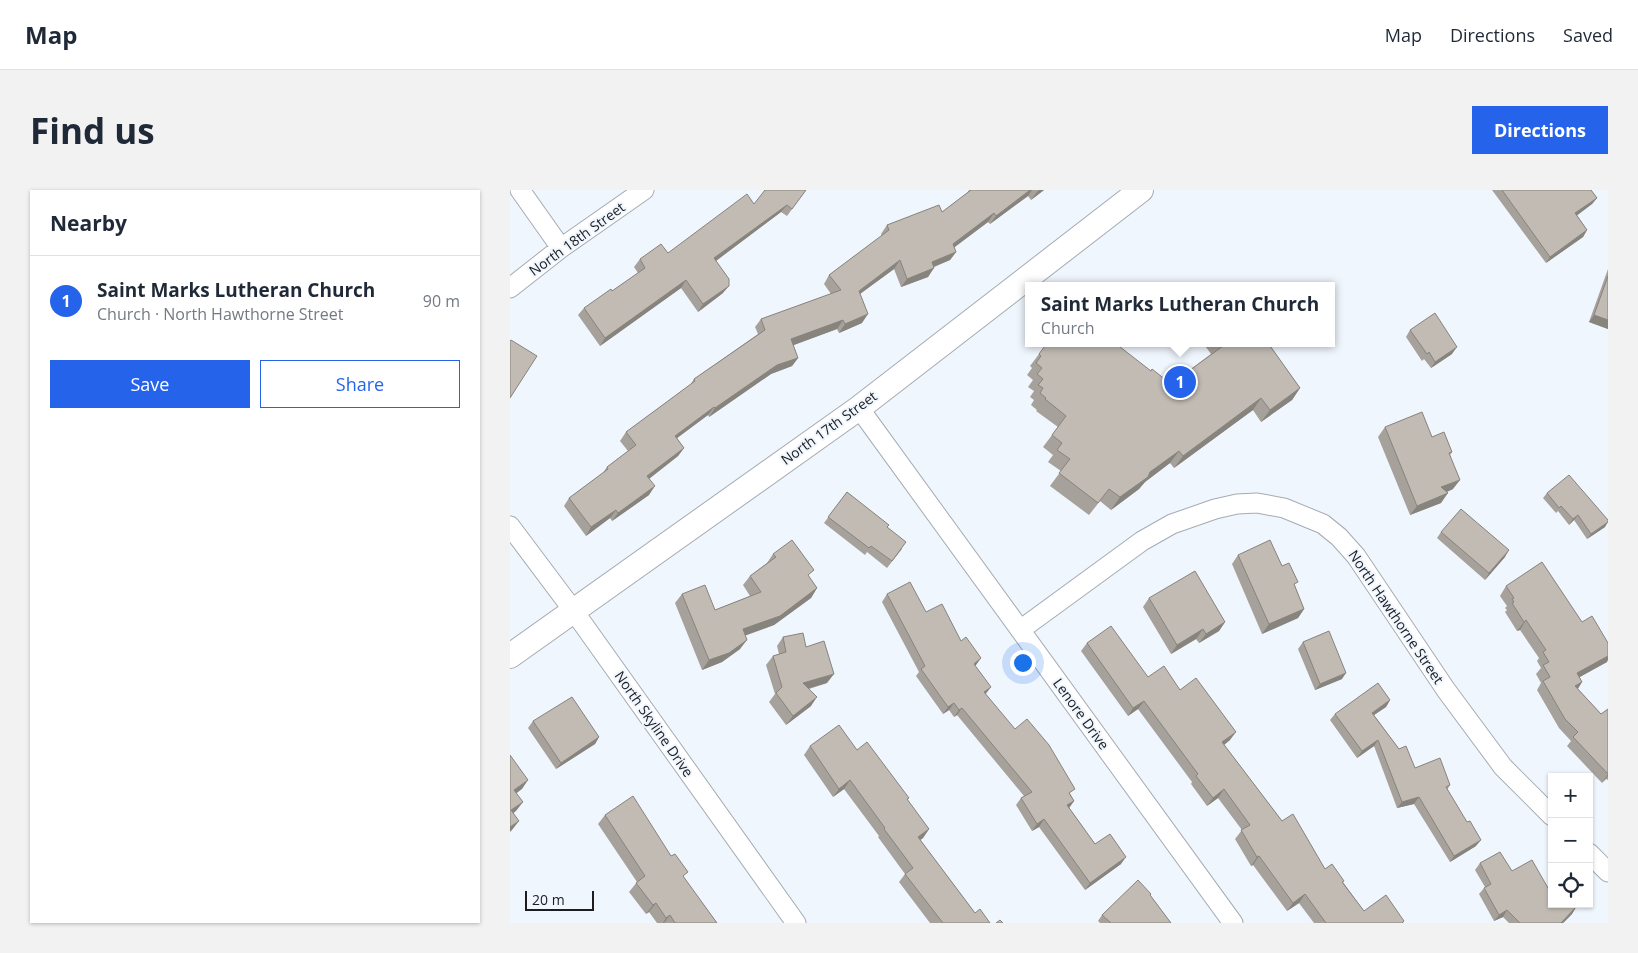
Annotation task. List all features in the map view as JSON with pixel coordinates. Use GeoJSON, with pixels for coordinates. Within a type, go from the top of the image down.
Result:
{"type":"FeatureCollection","features":[{"type":"Feature","properties":{"kind":"street"},"geometry":{"type":"LineString","coordinates":[[520,190],[561,248]]}},
{"type":"Feature","properties":{"kind":"street","name":"North 18th Street"},"geometry":{"type":"LineString","coordinates":[[510,288],[561,248],[644,190]]}},
{"type":"Feature","properties":{"kind":"street","name":"North 17th Street"},"geometry":{"type":"LineString","coordinates":[[510,656],[859,408],[1141,190]]}},
{"type":"Feature","properties":{"kind":"street","name":"Lenore Drive"},"geometry":{"type":"LineString","coordinates":[[859,408],[1233,923]]}},
{"type":"Feature","properties":{"kind":"street","name":"North Hawthorne Street"},"geometry":{"type":"LineString","coordinates":[[1020,630],[1142,541],[1172,524],[1215,508],[1237,504],[1257,503],[1284,508],[1324,524],[1351,550],[1446,690],[1503,767],[1548,812]]}},
{"type":"Feature","properties":{"kind":"street","name":"North Skyline Drive"},"geometry":{"type":"LineString","coordinates":[[510,526],[573,610],[796,923]]}},
{"type":"Feature","properties":{"kind":"street"},"geometry":{"type":"LineString","coordinates":[[1593,857],[1608,872]]}},
{"type":"Feature","properties":{"kind":"building"},"geometry":{"type":"Polygon","coordinates":[[[765,190],[806,190],[792,209],[787,205],[714,258],[729,279],[729,286],[703,304],[686,280],[605,338],[584,308],[645,268],[640,259],[661,244],[668,253],[747,194],[754,204],[765,190]]]}},
{"type":"Feature","properties":{"kind":"building"},"geometry":{"type":"Polygon","coordinates":[[[971,190],[1030,190],[996,216],[994,213],[953,244],[956,252],[932,262],[934,268],[907,279],[900,260],[859,291],[868,314],[845,324],[843,320],[791,339],[798,358],[777,365],[714,407],[675,436],[684,448],[647,476],[655,486],[618,513],[616,510],[591,527],[569,498],[636,445],[626,432],[695,381],[694,379],[765,330],[761,319],[841,290],[829,275],[889,230],[887,225],[939,205],[942,212],[971,190]]]}},
{"type":"Feature","properties":{"kind":"building"},"geometry":{"type":"Polygon","coordinates":[[[1502,190],[1591,190],[1597,198],[1575,213],[1587,230],[1550,257],[1502,190]]]}},
{"type":"Feature","properties":{"kind":"building"},"geometry":{"type":"Polygon","coordinates":[[[1608,276],[1608,320],[1594,315],[1608,276]]]}},
{"type":"Feature","properties":{"kind":"building"},"geometry":{"type":"Polygon","coordinates":[[[1435,313],[1457,347],[1435,362],[1410,330],[1435,313]]]}},
{"type":"Feature","properties":{"kind":"building"},"geometry":{"type":"Polygon","coordinates":[[[510,341],[537,356],[510,398],[510,341]]]}},
{"type":"Feature","properties":{"kind":"building"},"geometry":{"type":"Polygon","coordinates":[[[1044,347],[1120,347],[1171,384],[1222,347],[1271,347],[1300,388],[1270,410],[1261,398],[1183,456],[1179,451],[1120,497],[1109,489],[1098,503],[1059,473],[1070,459],[1057,450],[1062,443],[1052,435],[1066,416],[1040,393],[1043,388],[1038,385],[1043,379],[1037,374],[1042,368],[1036,363],[1041,356],[1039,354],[1044,347]]]}},
{"type":"Feature","properties":{"kind":"building"},"geometry":{"type":"Polygon","coordinates":[[[1422,412],[1432,437],[1444,432],[1452,452],[1449,453],[1460,480],[1441,487],[1448,493],[1417,506],[1385,427],[1422,412]]]}},
{"type":"Feature","properties":{"kind":"building"},"geometry":{"type":"Polygon","coordinates":[[[1569,475],[1608,520],[1608,522],[1591,534],[1578,515],[1573,519],[1561,506],[1559,508],[1547,493],[1569,475]]]}},
{"type":"Feature","properties":{"kind":"building"},"geometry":{"type":"Polygon","coordinates":[[[847,492],[889,525],[887,527],[906,542],[892,561],[871,546],[869,548],[828,517],[847,492]]]}},
{"type":"Feature","properties":{"kind":"building"},"geometry":{"type":"Polygon","coordinates":[[[1461,509],[1509,550],[1489,573],[1441,532],[1461,509]]]}},
{"type":"Feature","properties":{"kind":"building"},"geometry":{"type":"Polygon","coordinates":[[[792,540],[814,570],[808,575],[817,588],[780,616],[743,629],[747,640],[729,653],[709,660],[682,594],[705,585],[715,610],[761,592],[750,576],[776,557],[773,554],[792,540]]]}},
{"type":"Feature","properties":{"kind":"building"},"geometry":{"type":"Polygon","coordinates":[[[1270,540],[1282,566],[1289,563],[1298,582],[1294,584],[1304,609],[1269,624],[1238,555],[1270,540]]]}},
{"type":"Feature","properties":{"kind":"building"},"geometry":{"type":"Polygon","coordinates":[[[1542,562],[1582,622],[1592,616],[1608,643],[1608,656],[1577,673],[1582,682],[1575,686],[1601,714],[1608,709],[1608,774],[1573,737],[1578,732],[1565,719],[1543,681],[1550,677],[1543,665],[1549,662],[1543,652],[1546,650],[1512,603],[1514,598],[1506,586],[1542,562]]]}},
{"type":"Feature","properties":{"kind":"building"},"geometry":{"type":"Polygon","coordinates":[[[1195,571],[1225,622],[1206,634],[1203,629],[1177,645],[1149,598],[1195,571]]]}},
{"type":"Feature","properties":{"kind":"building"},"geometry":{"type":"Polygon","coordinates":[[[910,582],[926,612],[942,604],[961,641],[966,637],[981,658],[974,664],[991,687],[984,692],[1015,729],[1027,719],[1049,745],[1075,789],[1069,793],[1074,801],[1067,805],[1095,844],[1110,834],[1126,857],[1090,883],[1044,819],[1037,824],[1021,798],[1032,792],[962,708],[959,710],[954,703],[948,707],[921,669],[925,666],[887,594],[910,582]]]}},
{"type":"Feature","properties":{"kind":"building"},"geometry":{"type":"Polygon","coordinates":[[[1111,626],[1148,677],[1164,666],[1180,690],[1196,678],[1236,732],[1222,742],[1282,821],[1293,814],[1325,869],[1332,864],[1344,881],[1342,882],[1364,911],[1386,895],[1404,921],[1402,923],[1326,923],[1305,894],[1293,903],[1259,856],[1257,857],[1241,830],[1250,825],[1224,789],[1213,798],[1196,776],[1198,774],[1144,701],[1133,708],[1087,643],[1111,626]]]}},
{"type":"Feature","properties":{"kind":"building"},"geometry":{"type":"Polygon","coordinates":[[[1329,631],[1346,673],[1320,684],[1303,642],[1329,631]]]}},
{"type":"Feature","properties":{"kind":"building"},"geometry":{"type":"Polygon","coordinates":[[[803,633],[806,647],[824,641],[834,674],[803,683],[817,697],[793,716],[776,693],[782,687],[773,656],[786,652],[783,637],[803,633]]]}},
{"type":"Feature","properties":{"kind":"building"},"geometry":{"type":"Polygon","coordinates":[[[1378,683],[1390,700],[1372,713],[1399,749],[1406,746],[1415,768],[1440,758],[1450,785],[1446,787],[1467,822],[1470,821],[1481,840],[1454,856],[1419,797],[1402,802],[1378,740],[1362,751],[1335,714],[1378,683]]]}},
{"type":"Feature","properties":{"kind":"building"},"geometry":{"type":"Polygon","coordinates":[[[572,697],[599,737],[561,763],[533,721],[572,697]]]}},
{"type":"Feature","properties":{"kind":"building"},"geometry":{"type":"Polygon","coordinates":[[[839,725],[857,750],[867,742],[909,798],[907,799],[929,829],[918,837],[975,913],[980,909],[990,923],[943,923],[905,874],[913,868],[850,780],[839,789],[810,746],[839,725]]]}},
{"type":"Feature","properties":{"kind":"building"},"geometry":{"type":"Polygon","coordinates":[[[510,755],[528,780],[514,790],[523,802],[511,810],[519,821],[510,827],[510,755]]]}},
{"type":"Feature","properties":{"kind":"building"},"geometry":{"type":"Polygon","coordinates":[[[633,796],[671,856],[675,854],[688,872],[683,876],[717,923],[675,923],[670,915],[666,918],[656,903],[653,905],[636,883],[645,876],[605,815],[633,796]]]}},
{"type":"Feature","properties":{"kind":"building"},"geometry":{"type":"Polygon","coordinates":[[[1500,852],[1512,871],[1532,860],[1548,888],[1548,908],[1575,908],[1561,923],[1520,923],[1507,910],[1499,915],[1484,888],[1491,884],[1480,863],[1500,852]]]}},
{"type":"Feature","properties":{"kind":"building"},"geometry":{"type":"Polygon","coordinates":[[[1138,880],[1151,894],[1171,923],[1111,923],[1102,915],[1138,880]]]}},
{"type":"Feature","properties":{"kind":"place","name":"Saint Marks Lutheran Church"},"geometry":{"type":"Point","coordinates":[1180,382]}}]}
